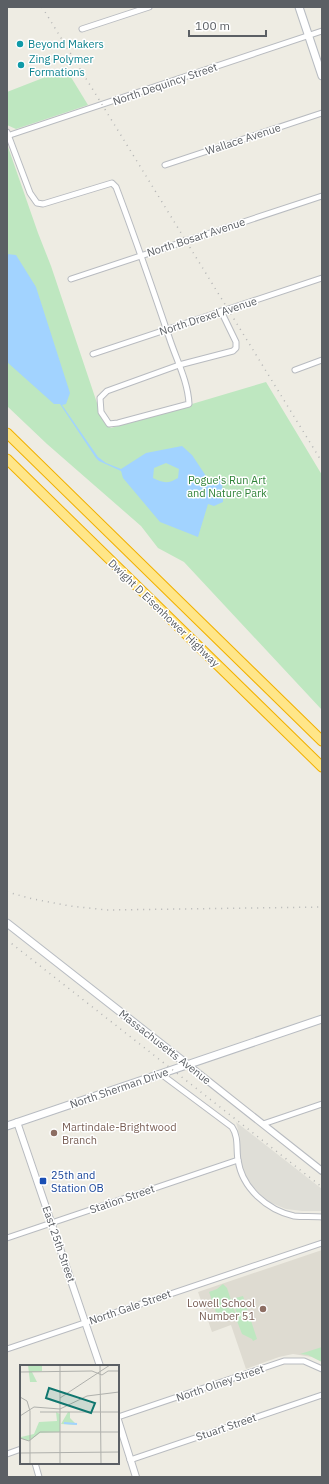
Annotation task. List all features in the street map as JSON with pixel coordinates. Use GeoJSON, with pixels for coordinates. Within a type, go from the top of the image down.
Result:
{"type":"FeatureCollection","features":[{"type":"Feature","properties":{"kind":"highway","name":"Dwight D Eisenhower Highway"},"geometry":{"type":"LineString","coordinates":[[7,433],[322,741]]}},
{"type":"Feature","properties":{"kind":"highway","name":"Dwight D Eisenhower Highway"},"geometry":{"type":"LineString","coordinates":[[7,459],[322,767]]}},
{"type":"Feature","properties":{"kind":"main road"},"geometry":{"type":"LineString","coordinates":[[299,7],[322,76]]}},
{"type":"Feature","properties":{"kind":"main road","name":"Massachusetts Avenue"},"geometry":{"type":"LineString","coordinates":[[7,923],[188,1064]]}},
{"type":"Feature","properties":{"kind":"main road","name":"North Sherman Drive"},"geometry":{"type":"LineString","coordinates":[[7,1126],[322,1019]]}},
{"type":"Feature","properties":{"kind":"street"},"geometry":{"type":"LineString","coordinates":[[82,29],[149,7]]}},
{"type":"Feature","properties":{"kind":"street","name":"North Dequincy Street"},"geometry":{"type":"LineString","coordinates":[[7,135],[322,31]]}},
{"type":"Feature","properties":{"kind":"street","name":"Wallace Avenue"},"geometry":{"type":"LineString","coordinates":[[165,165],[322,113]]}},
{"type":"Feature","properties":{"kind":"street"},"geometry":{"type":"LineString","coordinates":[[7,135],[30,193],[37,203],[43,204],[112,183],[116,187],[142,255],[166,330],[179,365],[188,390],[189,404],[118,423],[109,424],[101,412],[100,398],[107,391],[179,365],[233,351],[236,348],[236,342],[221,311]]}},
{"type":"Feature","properties":{"kind":"street","name":"North Bosart Avenue"},"geometry":{"type":"LineString","coordinates":[[71,279],[322,196]]}},
{"type":"Feature","properties":{"kind":"street","name":"North Drexel Avenue"},"geometry":{"type":"LineString","coordinates":[[93,354],[322,278]]}},
{"type":"Feature","properties":{"kind":"street"},"geometry":{"type":"LineString","coordinates":[[295,370],[322,360]]}},
{"type":"Feature","properties":{"kind":"street","name":"Massachusetts Avenue"},"geometry":{"type":"LineString","coordinates":[[188,1064],[322,1171]]}},
{"type":"Feature","properties":{"kind":"street"},"geometry":{"type":"LineString","coordinates":[[161,1074],[234,1129],[237,1136],[240,1171],[247,1185],[263,1202],[287,1214],[322,1217]]}},
{"type":"Feature","properties":{"kind":"street"},"geometry":{"type":"LineString","coordinates":[[262,1124],[322,1104]]}},
{"type":"Feature","properties":{"kind":"street","name":"East 25th Street"},"geometry":{"type":"LineString","coordinates":[[17,1122],[100,1365]]}},
{"type":"Feature","properties":{"kind":"street","name":"Station Street"},"geometry":{"type":"LineString","coordinates":[[7,1238],[238,1160]]}},
{"type":"Feature","properties":{"kind":"street","name":"North Gale Street"},"geometry":{"type":"LineString","coordinates":[[7,1349],[322,1242]]}},
{"type":"Feature","properties":{"kind":"street","name":"North Olney Street"},"geometry":{"type":"LineString","coordinates":[[119,1419],[284,1361],[304,1361],[322,1369]]}},
{"type":"Feature","properties":{"kind":"street","name":"Stuart Street"},"geometry":{"type":"LineString","coordinates":[[130,1460],[322,1395]]}},
{"type":"Feature","properties":{"kind":"street"},"geometry":{"type":"LineString","coordinates":[[119,1422],[136,1477]]}},
{"type":"Feature","properties":{"kind":"street"},"geometry":{"type":"LineString","coordinates":[[7,1454],[20,1449]]}},
{"type":"Feature","properties":{"kind":"street"},"geometry":{"type":"LineString","coordinates":[[35,1464],[39,1477]]}},
{"type":"Feature","properties":{"kind":"shaded area"},"geometry":{"type":"Polygon","coordinates":[[[236,1122],[322,1189],[322,1211],[286,1209],[269,1202],[256,1190],[246,1177],[241,1165],[239,1150],[240,1137],[236,1122]]]}},
{"type":"Feature","properties":{"kind":"shaded area","name":"Lowell School Number 51"},"geometry":{"type":"Polygon","coordinates":[[[322,1250],[322,1362],[312,1357],[293,1354],[279,1357],[246,1369],[231,1325],[212,1332],[198,1292],[322,1250]]]}},
{"type":"Feature","properties":{"kind":"green space"},"geometry":{"type":"Polygon","coordinates":[[[66,69],[88,105],[16,129],[7,125],[7,92],[66,69]]]}},
{"type":"Feature","properties":{"kind":"green space","name":"Pogue's Run Art and Nature Park"},"geometry":{"type":"Polygon","coordinates":[[[7,144],[51,266],[99,409],[107,424],[111,428],[266,382],[322,475],[322,710],[184,562],[158,548],[141,526],[47,444],[7,406],[7,144]]]}},
{"type":"Feature","properties":{"kind":"green space"},"geometry":{"type":"Polygon","coordinates":[[[223,1284],[227,1288],[236,1315],[219,1321],[209,1292],[217,1289],[223,1284]]]}},
{"type":"Feature","properties":{"kind":"green space"},"geometry":{"type":"Polygon","coordinates":[[[243,1296],[257,1339],[253,1341],[242,1334],[237,1321],[239,1320],[232,1299],[243,1296]]]}},
{"type":"Feature","properties":{"kind":"green space"},"geometry":{"type":"Polygon","coordinates":[[[322,1347],[322,1362],[308,1355],[300,1354],[322,1347]]]}},
{"type":"Feature","properties":{"kind":"water"},"geometry":{"type":"Polygon","coordinates":[[[7,254],[16,255],[36,287],[70,393],[66,404],[62,405],[98,457],[106,463],[121,469],[146,453],[182,446],[192,455],[208,479],[222,480],[223,502],[214,506],[208,504],[198,537],[160,522],[123,478],[121,471],[99,461],[96,458],[60,404],[54,404],[7,362],[7,254]],[[166,463],[154,468],[153,478],[163,482],[171,481],[178,478],[179,469],[166,463]]]}},
{"type":"Feature","properties":{"kind":"railway"},"geometry":{"type":"LineString","coordinates":[[42,7],[322,462]]}},
{"type":"Feature","properties":{"kind":"railway"},"geometry":{"type":"LineString","coordinates":[[7,892],[70,906],[107,910],[322,907]]}},
{"type":"Feature","properties":{"kind":"railway"},"geometry":{"type":"LineString","coordinates":[[7,940],[322,1187]]}},
{"type":"Feature","properties":{"kind":"place","name":"Beyond Makers"},"geometry":{"type":"Point","coordinates":[20,44]}},
{"type":"Feature","properties":{"kind":"place","name":"Zing Polymer Formations"},"geometry":{"type":"Point","coordinates":[21,65]}},
{"type":"Feature","properties":{"kind":"place","name":"Martindale-Brightwood Branch"},"geometry":{"type":"Point","coordinates":[54,1133]}},
{"type":"Feature","properties":{"kind":"place","name":"25th and Station OB"},"geometry":{"type":"Point","coordinates":[43,1181]}},
{"type":"Feature","properties":{"kind":"place","name":"Lowell School Number 51"},"geometry":{"type":"Point","coordinates":[263,1309]}}]}
